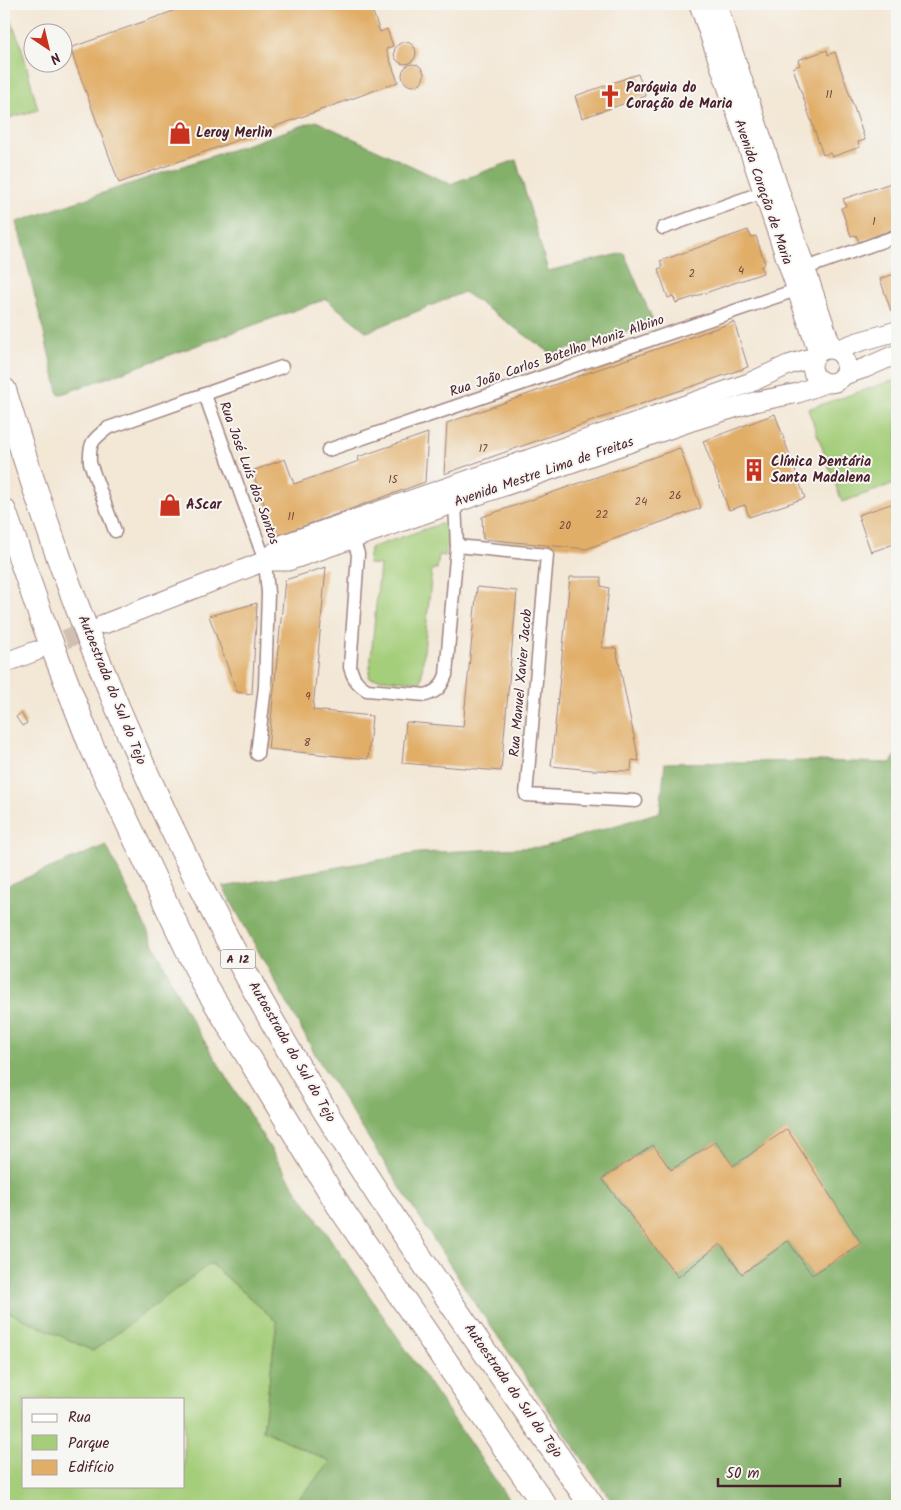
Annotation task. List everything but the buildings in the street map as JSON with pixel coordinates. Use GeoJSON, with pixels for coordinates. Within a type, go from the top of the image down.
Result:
{"type":"FeatureCollection","features":[{"type":"Feature","properties":{"kind":"highway","name":"Autoestrada do Sul do Tejo"},"geometry":{"type":"LineString","coordinates":[[4,390],[39,502],[96,656],[146,774],[220,927],[280,1035],[345,1142],[433,1275],[592,1506]]}},
{"type":"Feature","properties":{"kind":"highway"},"geometry":{"type":"LineString","coordinates":[[4,511],[43,622],[90,743],[203,982],[340,1206],[546,1506]]}},
{"type":"Feature","properties":{"kind":"main road","name":"Avenida Coração de Maria"},"geometry":{"type":"LineString","coordinates":[[699,4],[796,290],[825,352]]}},
{"type":"Feature","properties":{"kind":"main road","name":"Avenida Coração de Maria"},"geometry":{"type":"LineString","coordinates":[[717,4],[806,268],[825,352]]}},
{"type":"Feature","properties":{"kind":"main road","name":"Avenida Mestre Lima de Freitas"},"geometry":{"type":"LineString","coordinates":[[104,624],[264,561],[284,544],[749,383],[788,365],[825,352],[897,331]]}},
{"type":"Feature","properties":{"kind":"main road"},"geometry":{"type":"LineString","coordinates":[[844,375],[846,364],[840,352],[825,352],[812,363],[819,380],[831,384],[844,375],[897,354]]}},
{"type":"Feature","properties":{"kind":"main road","name":"Avenida Mestre Lima de Freitas"},"geometry":{"type":"LineString","coordinates":[[264,561],[288,562],[689,422],[754,402],[798,393],[824,383]]}},
{"type":"Feature","properties":{"kind":"main road"},"geometry":{"type":"LineString","coordinates":[[4,663],[36,651]]}},
{"type":"Feature","properties":{"kind":"street"},"geometry":{"type":"LineString","coordinates":[[663,228],[763,192]]}},
{"type":"Feature","properties":{"kind":"street"},"geometry":{"type":"LineString","coordinates":[[806,268],[897,236]]}},
{"type":"Feature","properties":{"kind":"street","name":"Rua João Carlos Botelho Moniz Albino"},"geometry":{"type":"LineString","coordinates":[[328,450],[796,290]]}},
{"type":"Feature","properties":{"kind":"street","name":"Rua José Luís dos Santos"},"geometry":{"type":"LineString","coordinates":[[115,531],[90,463],[90,452],[94,438],[108,428],[282,367]]}},
{"type":"Feature","properties":{"kind":"street","name":"Rua José Luís dos Santos"},"geometry":{"type":"LineString","coordinates":[[205,395],[264,561],[268,593],[266,678],[257,754]]}},
{"type":"Feature","properties":{"kind":"street"},"geometry":{"type":"LineString","coordinates":[[353,539],[358,554],[350,667],[353,678],[360,686],[367,690],[426,695],[434,693],[441,686],[446,675],[457,546],[456,503]]}},
{"type":"Feature","properties":{"kind":"street","name":"Rua Manuel Xavier Jacob"},"geometry":{"type":"LineString","coordinates":[[457,546],[547,555],[526,794],[636,801]]}},
{"type":"Feature","properties":{"kind":"green space"},"geometry":{"type":"Polygon","coordinates":[[[4,4],[21,45],[22,72],[28,72],[38,110],[4,119],[4,4]]]}},
{"type":"Feature","properties":{"kind":"green space"},"geometry":{"type":"Polygon","coordinates":[[[316,121],[450,184],[516,160],[548,271],[624,253],[654,323],[552,354],[464,292],[367,332],[326,299],[59,395],[17,222],[316,121]]]}},
{"type":"Feature","properties":{"kind":"green space"},"geometry":{"type":"Polygon","coordinates":[[[894,380],[897,389],[897,483],[842,502],[808,409],[894,380]]]}},
{"type":"Feature","properties":{"kind":"green space"},"geometry":{"type":"Polygon","coordinates":[[[440,524],[445,525],[448,532],[445,556],[439,555],[437,569],[432,569],[421,682],[369,678],[380,565],[368,564],[370,548],[440,524]]]}},
{"type":"Feature","properties":{"kind":"green space"},"geometry":{"type":"Polygon","coordinates":[[[897,753],[897,1506],[615,1506],[470,1296],[319,1061],[223,887],[419,853],[543,847],[660,812],[665,763],[818,761],[891,763],[897,753]],[[787,1129],[733,1166],[716,1141],[671,1170],[653,1145],[602,1179],[678,1277],[720,1244],[743,1274],[788,1241],[812,1275],[860,1243],[787,1129]]]}},
{"type":"Feature","properties":{"kind":"green space"},"geometry":{"type":"Polygon","coordinates":[[[106,845],[186,1011],[286,1174],[513,1506],[293,1506],[330,1462],[263,1430],[277,1322],[211,1263],[93,1351],[4,1310],[4,887],[106,845]]]}},
{"type":"Feature","properties":{"kind":"green space"},"geometry":{"type":"Polygon","coordinates":[[[210,1263],[277,1322],[263,1430],[331,1462],[293,1506],[4,1506],[4,1310],[93,1351],[210,1263]]]}},
{"type":"Feature","properties":{"kind":"tunnel"},"geometry":{"type":"LineString","coordinates":[[39,649],[100,626]]}},
{"type":"Feature","properties":{"kind":"place","name":"Paróquia do Coração de Maria"},"geometry":{"type":"Point","coordinates":[610,96]}},
{"type":"Feature","properties":{"kind":"place","name":"Leroy Merlin"},"geometry":{"type":"Point","coordinates":[180,133]}},
{"type":"Feature","properties":{"kind":"place","name":"Clínica Dentária Santa Madalena"},"geometry":{"type":"Point","coordinates":[754,470]}},
{"type":"Feature","properties":{"kind":"place","name":"AScar"},"geometry":{"type":"Point","coordinates":[170,505]}}]}
